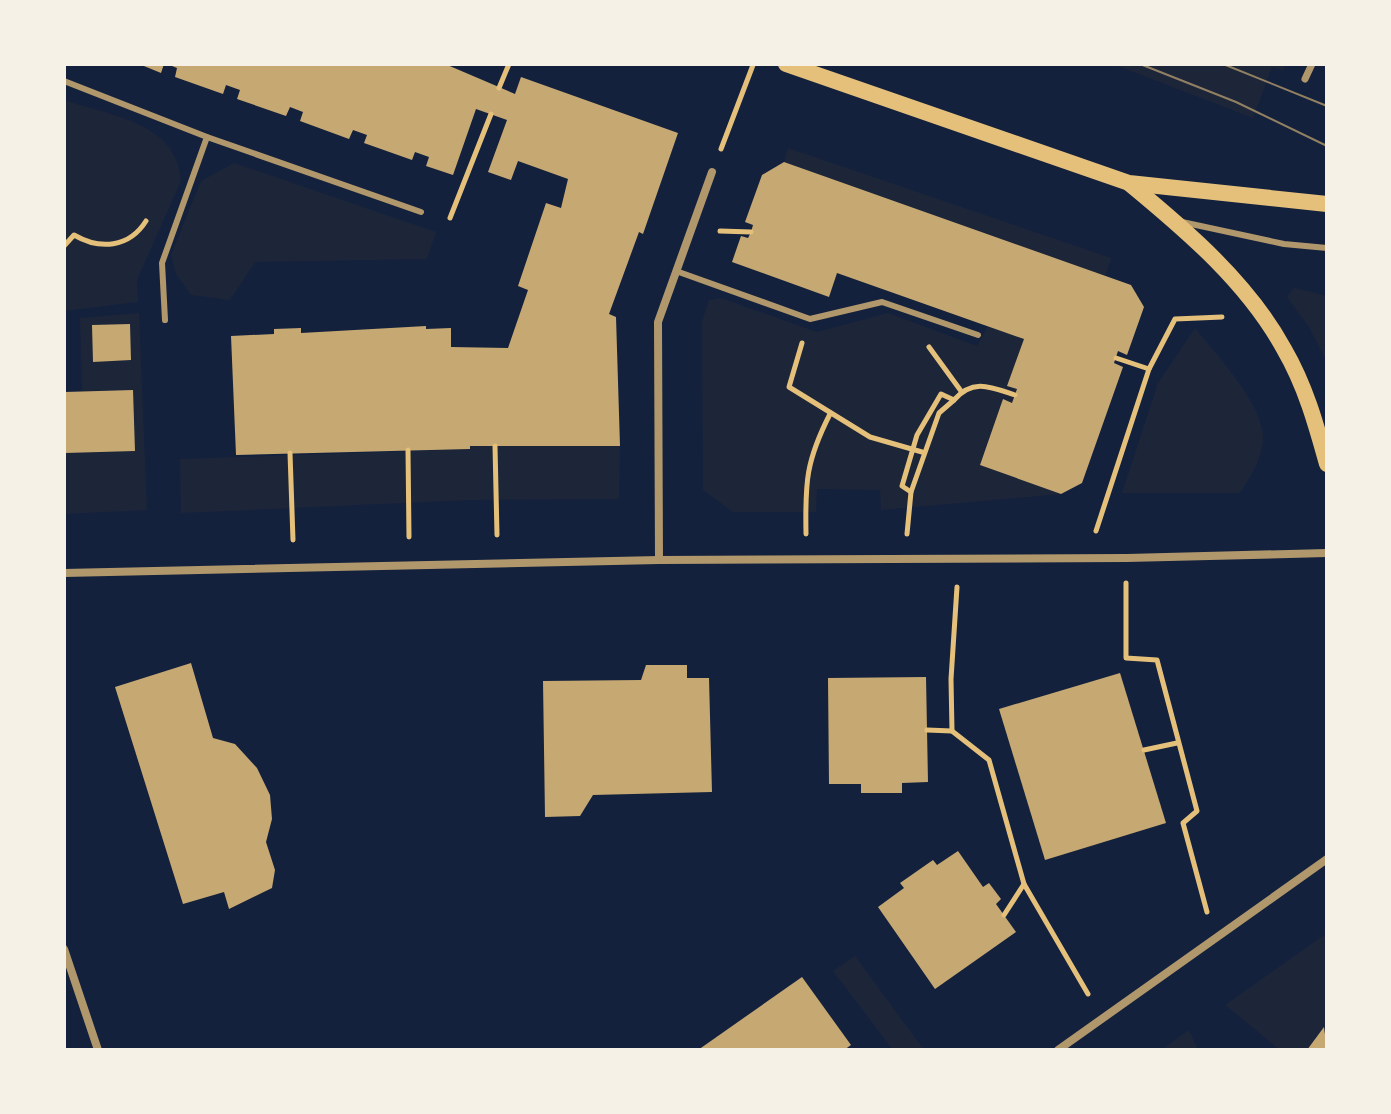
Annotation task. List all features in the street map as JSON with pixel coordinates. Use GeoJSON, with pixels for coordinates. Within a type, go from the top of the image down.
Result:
{"type":"FeatureCollection","features":[{"type":"Feature","properties":{"kind":"main road"},"geometry":{"type":"LineString","coordinates":[[786,64],[1129,183],[1327,204]]}},
{"type":"Feature","properties":{"kind":"main road"},"geometry":{"type":"LineString","coordinates":[[1129,183],[1216,260],[1284,347],[1311,406],[1327,464]]}},
{"type":"Feature","properties":{"kind":"street"},"geometry":{"type":"LineString","coordinates":[[1305,79],[1312,64]]}},
{"type":"Feature","properties":{"kind":"street"},"geometry":{"type":"LineString","coordinates":[[659,560],[658,322],[712,172]]}},
{"type":"Feature","properties":{"kind":"street"},"geometry":{"type":"LineString","coordinates":[[64,573],[659,560],[1127,558],[1327,553]]}},
{"type":"Feature","properties":{"kind":"street"},"geometry":{"type":"LineString","coordinates":[[1058,1050],[1327,859]]}},
{"type":"Feature","properties":{"kind":"street"},"geometry":{"type":"LineString","coordinates":[[64,949],[98,1050]]}},
{"type":"Feature","properties":{"kind":"lane"},"geometry":{"type":"LineString","coordinates":[[64,81],[207,137],[421,212]]}},
{"type":"Feature","properties":{"kind":"lane"},"geometry":{"type":"LineString","coordinates":[[165,320],[162,263],[207,137]]}},
{"type":"Feature","properties":{"kind":"lane"},"geometry":{"type":"LineString","coordinates":[[1174,221],[1284,244],[1327,248]]}},
{"type":"Feature","properties":{"kind":"lane"},"geometry":{"type":"LineString","coordinates":[[676,271],[810,319],[882,302],[978,335]]}},
{"type":"Feature","properties":{"kind":"path"},"geometry":{"type":"LineString","coordinates":[[499,88],[509,64]]}},
{"type":"Feature","properties":{"kind":"path"},"geometry":{"type":"LineString","coordinates":[[712,172],[753,64]]}},
{"type":"Feature","properties":{"kind":"path"},"geometry":{"type":"LineString","coordinates":[[449,221],[491,114]]}},
{"type":"Feature","properties":{"kind":"path"},"geometry":{"type":"LineString","coordinates":[[64,246],[74,235],[90,245],[114,245],[133,236],[149,213],[177,222]]}},
{"type":"Feature","properties":{"kind":"path"},"geometry":{"type":"LineString","coordinates":[[1088,558],[1149,369],[1175,319],[1233,317],[1248,300]]}},
{"type":"Feature","properties":{"kind":"path"},"geometry":{"type":"LineString","coordinates":[[810,319],[789,387],[870,437],[922,452]]}},
{"type":"Feature","properties":{"kind":"path"},"geometry":{"type":"LineString","coordinates":[[929,346],[961,391]]}},
{"type":"Feature","properties":{"kind":"path"},"geometry":{"type":"LineString","coordinates":[[1116,358],[1149,369]]}},
{"type":"Feature","properties":{"kind":"path"},"geometry":{"type":"LineString","coordinates":[[905,558],[911,492],[922,452],[939,413],[961,391],[981,384],[1015,395]]}},
{"type":"Feature","properties":{"kind":"path"},"geometry":{"type":"LineString","coordinates":[[911,492],[902,486],[911,449],[941,394],[954,400]]}},
{"type":"Feature","properties":{"kind":"path"},"geometry":{"type":"LineString","coordinates":[[807,559],[805,491],[810,452],[830,414]]}},
{"type":"Feature","properties":{"kind":"path"},"geometry":{"type":"LineString","coordinates":[[495,446],[498,564]]}},
{"type":"Feature","properties":{"kind":"path"},"geometry":{"type":"LineString","coordinates":[[408,450],[408,567]]}},
{"type":"Feature","properties":{"kind":"path"},"geometry":{"type":"LineString","coordinates":[[290,453],[293,570]]}},
{"type":"Feature","properties":{"kind":"path"},"geometry":{"type":"LineString","coordinates":[[952,731],[951,679],[957,615],[957,558]]}},
{"type":"Feature","properties":{"kind":"path"},"geometry":{"type":"LineString","coordinates":[[1127,558],[1126,658],[1157,660],[1197,811],[1183,823],[1214,940]]}},
{"type":"Feature","properties":{"kind":"path"},"geometry":{"type":"LineString","coordinates":[[927,730],[952,731],[989,760],[1024,884],[1102,1019]]}},
{"type":"Feature","properties":{"kind":"path"},"geometry":{"type":"LineString","coordinates":[[1144,750],[1177,743]]}},
{"type":"Feature","properties":{"kind":"path"},"geometry":{"type":"LineString","coordinates":[[1004,915],[1024,884]]}},
{"type":"Feature","properties":{"kind":"shaded area"},"geometry":{"type":"Polygon","coordinates":[[[1113,64],[1286,64],[1283,70],[1272,67],[1253,118],[1113,64]]]}},
{"type":"Feature","properties":{"kind":"shaded area"},"geometry":{"type":"Polygon","coordinates":[[[64,100],[139,124],[168,146],[177,161],[181,181],[137,280],[138,302],[64,311],[64,100]]]}},
{"type":"Feature","properties":{"kind":"shaded area"},"geometry":{"type":"Polygon","coordinates":[[[788,148],[1111,258],[1105,276],[784,162],[788,148]]]}},
{"type":"Feature","properties":{"kind":"shaded area"},"geometry":{"type":"Polygon","coordinates":[[[234,163],[436,232],[427,259],[255,262],[230,300],[191,295],[176,274],[171,255],[201,181],[234,163]]]}},
{"type":"Feature","properties":{"kind":"shaded area"},"geometry":{"type":"Polygon","coordinates":[[[1294,288],[1327,296],[1327,362],[1309,327],[1287,297],[1294,288]]]}},
{"type":"Feature","properties":{"kind":"shaded area"},"geometry":{"type":"Polygon","coordinates":[[[721,298],[817,332],[888,313],[977,346],[988,326],[1024,339],[1008,386],[1017,389],[1012,403],[1003,400],[980,464],[1061,494],[881,510],[880,490],[817,489],[816,512],[733,512],[703,490],[702,322],[709,300],[721,298]]]}},
{"type":"Feature","properties":{"kind":"shaded area"},"geometry":{"type":"Polygon","coordinates":[[[139,313],[147,510],[64,514],[64,400],[65,453],[134,451],[133,390],[82,391],[80,318],[139,313]]]}},
{"type":"Feature","properties":{"kind":"shaded area"},"geometry":{"type":"Polygon","coordinates":[[[1195,328],[1249,397],[1257,413],[1263,441],[1257,462],[1240,493],[1122,493],[1158,383],[1195,328]]]}},
{"type":"Feature","properties":{"kind":"shaded area"},"geometry":{"type":"Polygon","coordinates":[[[470,446],[620,446],[619,499],[470,500],[181,513],[180,459],[470,449],[470,446]]]}},
{"type":"Feature","properties":{"kind":"shaded area"},"geometry":{"type":"Polygon","coordinates":[[[1327,933],[1327,1030],[1324,1028],[1307,1050],[1280,1050],[1225,1005],[1327,933]]]}},
{"type":"Feature","properties":{"kind":"shaded area"},"geometry":{"type":"Polygon","coordinates":[[[855,956],[924,1050],[893,1050],[833,971],[855,956]]]}},
{"type":"Feature","properties":{"kind":"shaded area"},"geometry":{"type":"Polygon","coordinates":[[[1189,1030],[1198,1050],[1161,1050],[1189,1030]]]}},
{"type":"Feature","properties":{"kind":"building"},"geometry":{"type":"Polygon","coordinates":[[[139,64],[164,64],[161,73],[139,64]]]}},
{"type":"Feature","properties":{"kind":"building"},"geometry":{"type":"Polygon","coordinates":[[[167,64],[445,64],[515,94],[521,77],[678,133],[643,234],[639,232],[609,314],[616,317],[620,446],[470,446],[470,449],[236,455],[231,336],[274,334],[274,329],[301,328],[301,333],[426,326],[426,329],[451,328],[451,347],[508,348],[528,290],[518,286],[546,203],[561,208],[568,179],[518,161],[511,180],[488,172],[507,120],[476,109],[453,175],[426,166],[429,157],[415,152],[412,160],[364,143],[367,135],[353,130],[349,139],[300,121],[303,112],[290,107],[286,116],[237,99],[240,90],[226,85],[223,94],[175,77],[177,68],[167,64]]]}},
{"type":"Feature","properties":{"kind":"building"},"geometry":{"type":"Polygon","coordinates":[[[784,162],[1131,285],[1144,307],[1127,355],[1118,351],[1114,363],[1123,367],[1082,483],[1061,494],[980,465],[1003,399],[1012,403],[1017,389],[1007,386],[1024,339],[837,273],[829,297],[732,262],[741,236],[748,238],[751,232],[753,225],[745,222],[762,175],[784,162]]]}},
{"type":"Feature","properties":{"kind":"building"},"geometry":{"type":"Polygon","coordinates":[[[130,324],[131,360],[93,362],[92,325],[130,324]]]}},
{"type":"Feature","properties":{"kind":"building"},"geometry":{"type":"Polygon","coordinates":[[[133,390],[135,451],[65,453],[64,392],[133,390]]]}},
{"type":"Feature","properties":{"kind":"building"},"geometry":{"type":"Polygon","coordinates":[[[191,663],[213,738],[235,744],[257,768],[270,795],[272,819],[266,842],[275,870],[272,888],[229,909],[224,892],[183,904],[115,687],[191,663]]]}},
{"type":"Feature","properties":{"kind":"building"},"geometry":{"type":"Polygon","coordinates":[[[646,665],[687,665],[687,678],[709,678],[712,792],[593,795],[580,816],[545,817],[543,681],[641,680],[646,665]]]}},
{"type":"Feature","properties":{"kind":"building"},"geometry":{"type":"Polygon","coordinates":[[[1120,673],[1166,823],[1045,860],[999,709],[1120,673]]]}},
{"type":"Feature","properties":{"kind":"building"},"geometry":{"type":"Polygon","coordinates":[[[926,677],[928,782],[902,783],[902,793],[861,793],[861,784],[829,784],[828,678],[926,677]]]}},
{"type":"Feature","properties":{"kind":"building"},"geometry":{"type":"Polygon","coordinates":[[[958,851],[983,887],[989,883],[1001,899],[996,904],[1016,932],[935,989],[878,907],[904,888],[900,883],[933,860],[937,865],[958,851]]]}},
{"type":"Feature","properties":{"kind":"building"},"geometry":{"type":"Polygon","coordinates":[[[802,977],[851,1045],[844,1050],[698,1050],[802,977]]]}},
{"type":"Feature","properties":{"kind":"building"},"geometry":{"type":"Polygon","coordinates":[[[1324,1027],[1327,1050],[1307,1050],[1324,1027]]]}},
{"type":"Feature","properties":{"kind":"tram line"},"geometry":{"type":"LineString","coordinates":[[1140,64],[1236,102],[1327,146]]}},
{"type":"Feature","properties":{"kind":"tram line"},"geometry":{"type":"LineString","coordinates":[[1223,64],[1327,106]]}}]}
